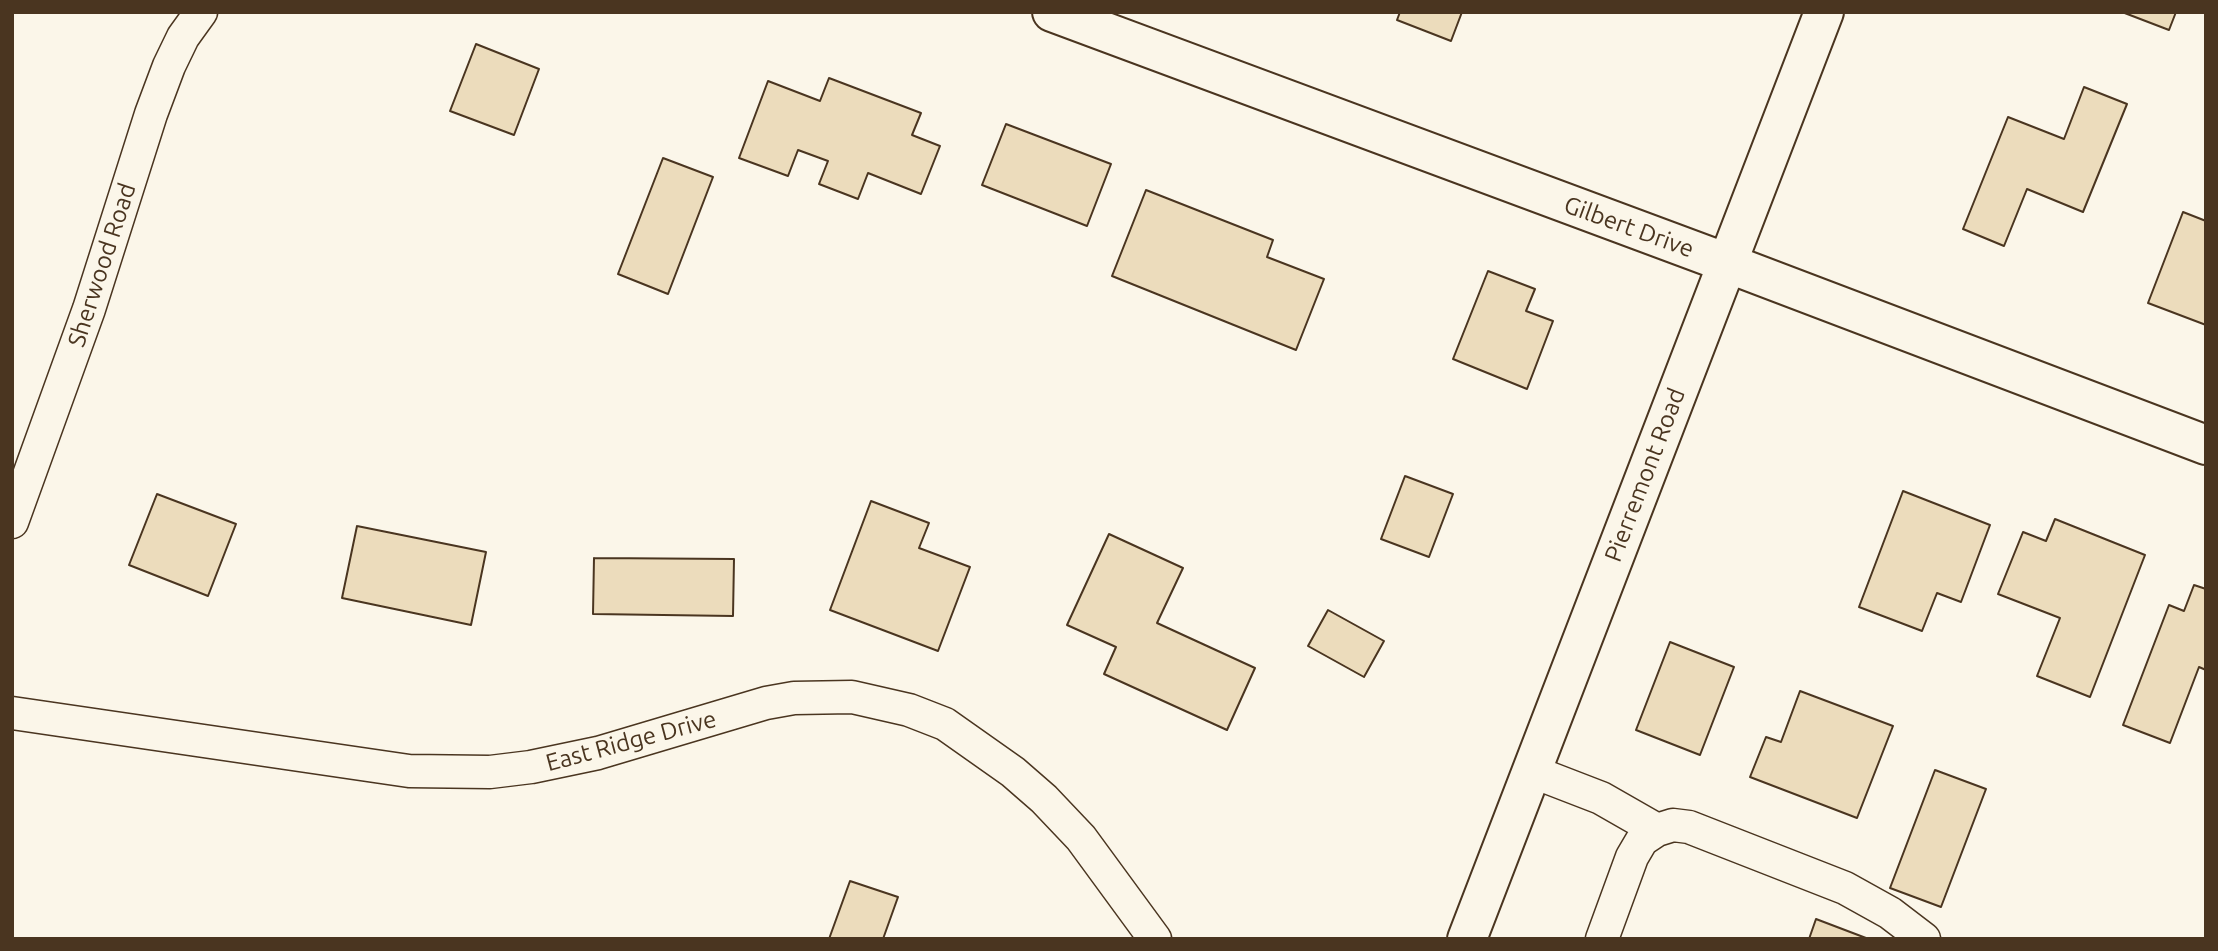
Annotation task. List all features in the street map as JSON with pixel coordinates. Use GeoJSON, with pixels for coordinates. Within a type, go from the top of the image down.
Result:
{"type":"FeatureCollection","features":[{"type":"Feature","properties":{"kind":"street","name":"Sherwood Road"},"geometry":{"type":"LineString","coordinates":[[12,522],[89,309],[151,114],[183,37],[201,12]]}},
{"type":"Feature","properties":{"kind":"street","name":"Gilbert Drive"},"geometry":{"type":"LineString","coordinates":[[1052,12],[1727,263],[2206,445]]}},
{"type":"Feature","properties":{"kind":"street","name":"Pierremont Road"},"geometry":{"type":"LineString","coordinates":[[1467,939],[1824,12]]}},
{"type":"Feature","properties":{"kind":"street","name":"East Ridge Drive"},"geometry":{"type":"LineString","coordinates":[[12,713],[409,771],[490,772],[531,767],[598,753],[766,703],[794,698],[852,697],[909,709],[944,724],[1013,772],[1044,799],[1081,838],[1155,939]]}},
{"type":"Feature","properties":{"kind":"street"},"geometry":{"type":"LineString","coordinates":[[1531,771],[1601,798],[1657,830]]}},
{"type":"Feature","properties":{"kind":"street"},"geometry":{"type":"LineString","coordinates":[[1602,939],[1632,857],[1642,840],[1657,830],[1673,825],[1689,827],[1845,888],[1890,913],[1924,939]]}},
{"type":"Feature","properties":{"kind":"building"},"geometry":{"type":"Polygon","coordinates":[[[1400,12],[1462,12],[1451,41],[1397,20],[1400,12]]]}},
{"type":"Feature","properties":{"kind":"building"},"geometry":{"type":"Polygon","coordinates":[[[2122,12],[2176,12],[2169,30],[2122,12]]]}},
{"type":"Feature","properties":{"kind":"building"},"geometry":{"type":"Polygon","coordinates":[[[476,44],[539,69],[514,135],[450,111],[476,44]]]}},
{"type":"Feature","properties":{"kind":"building"},"geometry":{"type":"Polygon","coordinates":[[[829,78],[921,113],[912,135],[940,146],[921,194],[868,173],[858,199],[819,184],[828,161],[798,150],[788,176],[739,158],[768,81],[820,101],[829,78]]]}},
{"type":"Feature","properties":{"kind":"building"},"geometry":{"type":"Polygon","coordinates":[[[2084,87],[2127,104],[2083,212],[2027,189],[2004,246],[1963,229],[2008,117],[2064,139],[2084,87]]]}},
{"type":"Feature","properties":{"kind":"building"},"geometry":{"type":"Polygon","coordinates":[[[1006,124],[1111,164],[1087,226],[982,185],[1006,124]]]}},
{"type":"Feature","properties":{"kind":"building"},"geometry":{"type":"Polygon","coordinates":[[[663,158],[713,177],[668,294],[618,274],[663,158]]]}},
{"type":"Feature","properties":{"kind":"building"},"geometry":{"type":"Polygon","coordinates":[[[1146,190],[1273,240],[1267,257],[1324,279],[1296,350],[1112,276],[1146,190]]]}},
{"type":"Feature","properties":{"kind":"building"},"geometry":{"type":"Polygon","coordinates":[[[2183,212],[2206,221],[2206,325],[2148,303],[2183,212]]]}},
{"type":"Feature","properties":{"kind":"building"},"geometry":{"type":"Polygon","coordinates":[[[1488,271],[1535,289],[1526,311],[1553,321],[1527,389],[1453,359],[1488,271]]]}},
{"type":"Feature","properties":{"kind":"building"},"geometry":{"type":"Polygon","coordinates":[[[1405,476],[1453,494],[1429,557],[1381,539],[1405,476]]]}},
{"type":"Feature","properties":{"kind":"building"},"geometry":{"type":"Polygon","coordinates":[[[1903,491],[1990,525],[1961,602],[1937,593],[1922,631],[1859,607],[1903,491]]]}},
{"type":"Feature","properties":{"kind":"building"},"geometry":{"type":"Polygon","coordinates":[[[157,494],[236,524],[208,596],[129,565],[157,494]]]}},
{"type":"Feature","properties":{"kind":"building"},"geometry":{"type":"Polygon","coordinates":[[[871,501],[929,523],[919,548],[970,567],[938,651],[830,610],[871,501]]]}},
{"type":"Feature","properties":{"kind":"building"},"geometry":{"type":"Polygon","coordinates":[[[2055,519],[2145,555],[2090,697],[2037,676],[2060,618],[1998,594],[2023,532],[2046,541],[2055,519]]]}},
{"type":"Feature","properties":{"kind":"building"},"geometry":{"type":"Polygon","coordinates":[[[357,526],[486,552],[471,625],[342,598],[357,526]]]}},
{"type":"Feature","properties":{"kind":"building"},"geometry":{"type":"Polygon","coordinates":[[[1109,534],[1183,568],[1157,623],[1255,668],[1227,730],[1104,674],[1116,647],[1067,625],[1109,534]]]}},
{"type":"Feature","properties":{"kind":"building"},"geometry":{"type":"Polygon","coordinates":[[[594,558],[734,559],[733,616],[593,614],[594,558]]]}},
{"type":"Feature","properties":{"kind":"building"},"geometry":{"type":"Polygon","coordinates":[[[2194,585],[2206,589],[2206,670],[2199,667],[2170,743],[2123,725],[2169,605],[2184,611],[2194,585]]]}},
{"type":"Feature","properties":{"kind":"building"},"geometry":{"type":"Polygon","coordinates":[[[1328,610],[1384,641],[1364,677],[1308,646],[1328,610]]]}},
{"type":"Feature","properties":{"kind":"building"},"geometry":{"type":"Polygon","coordinates":[[[1670,642],[1734,667],[1700,755],[1636,730],[1670,642]]]}},
{"type":"Feature","properties":{"kind":"building"},"geometry":{"type":"Polygon","coordinates":[[[1800,691],[1893,726],[1857,818],[1750,777],[1766,737],[1781,742],[1800,691]]]}},
{"type":"Feature","properties":{"kind":"building"},"geometry":{"type":"Polygon","coordinates":[[[1935,770],[1986,789],[1941,907],[1890,888],[1935,770]]]}},
{"type":"Feature","properties":{"kind":"building"},"geometry":{"type":"Polygon","coordinates":[[[850,881],[898,897],[883,939],[829,939],[850,881]]]}},
{"type":"Feature","properties":{"kind":"building"},"geometry":{"type":"Polygon","coordinates":[[[1816,919],[1866,938],[1866,939],[1809,939],[1816,919]]]}}]}
